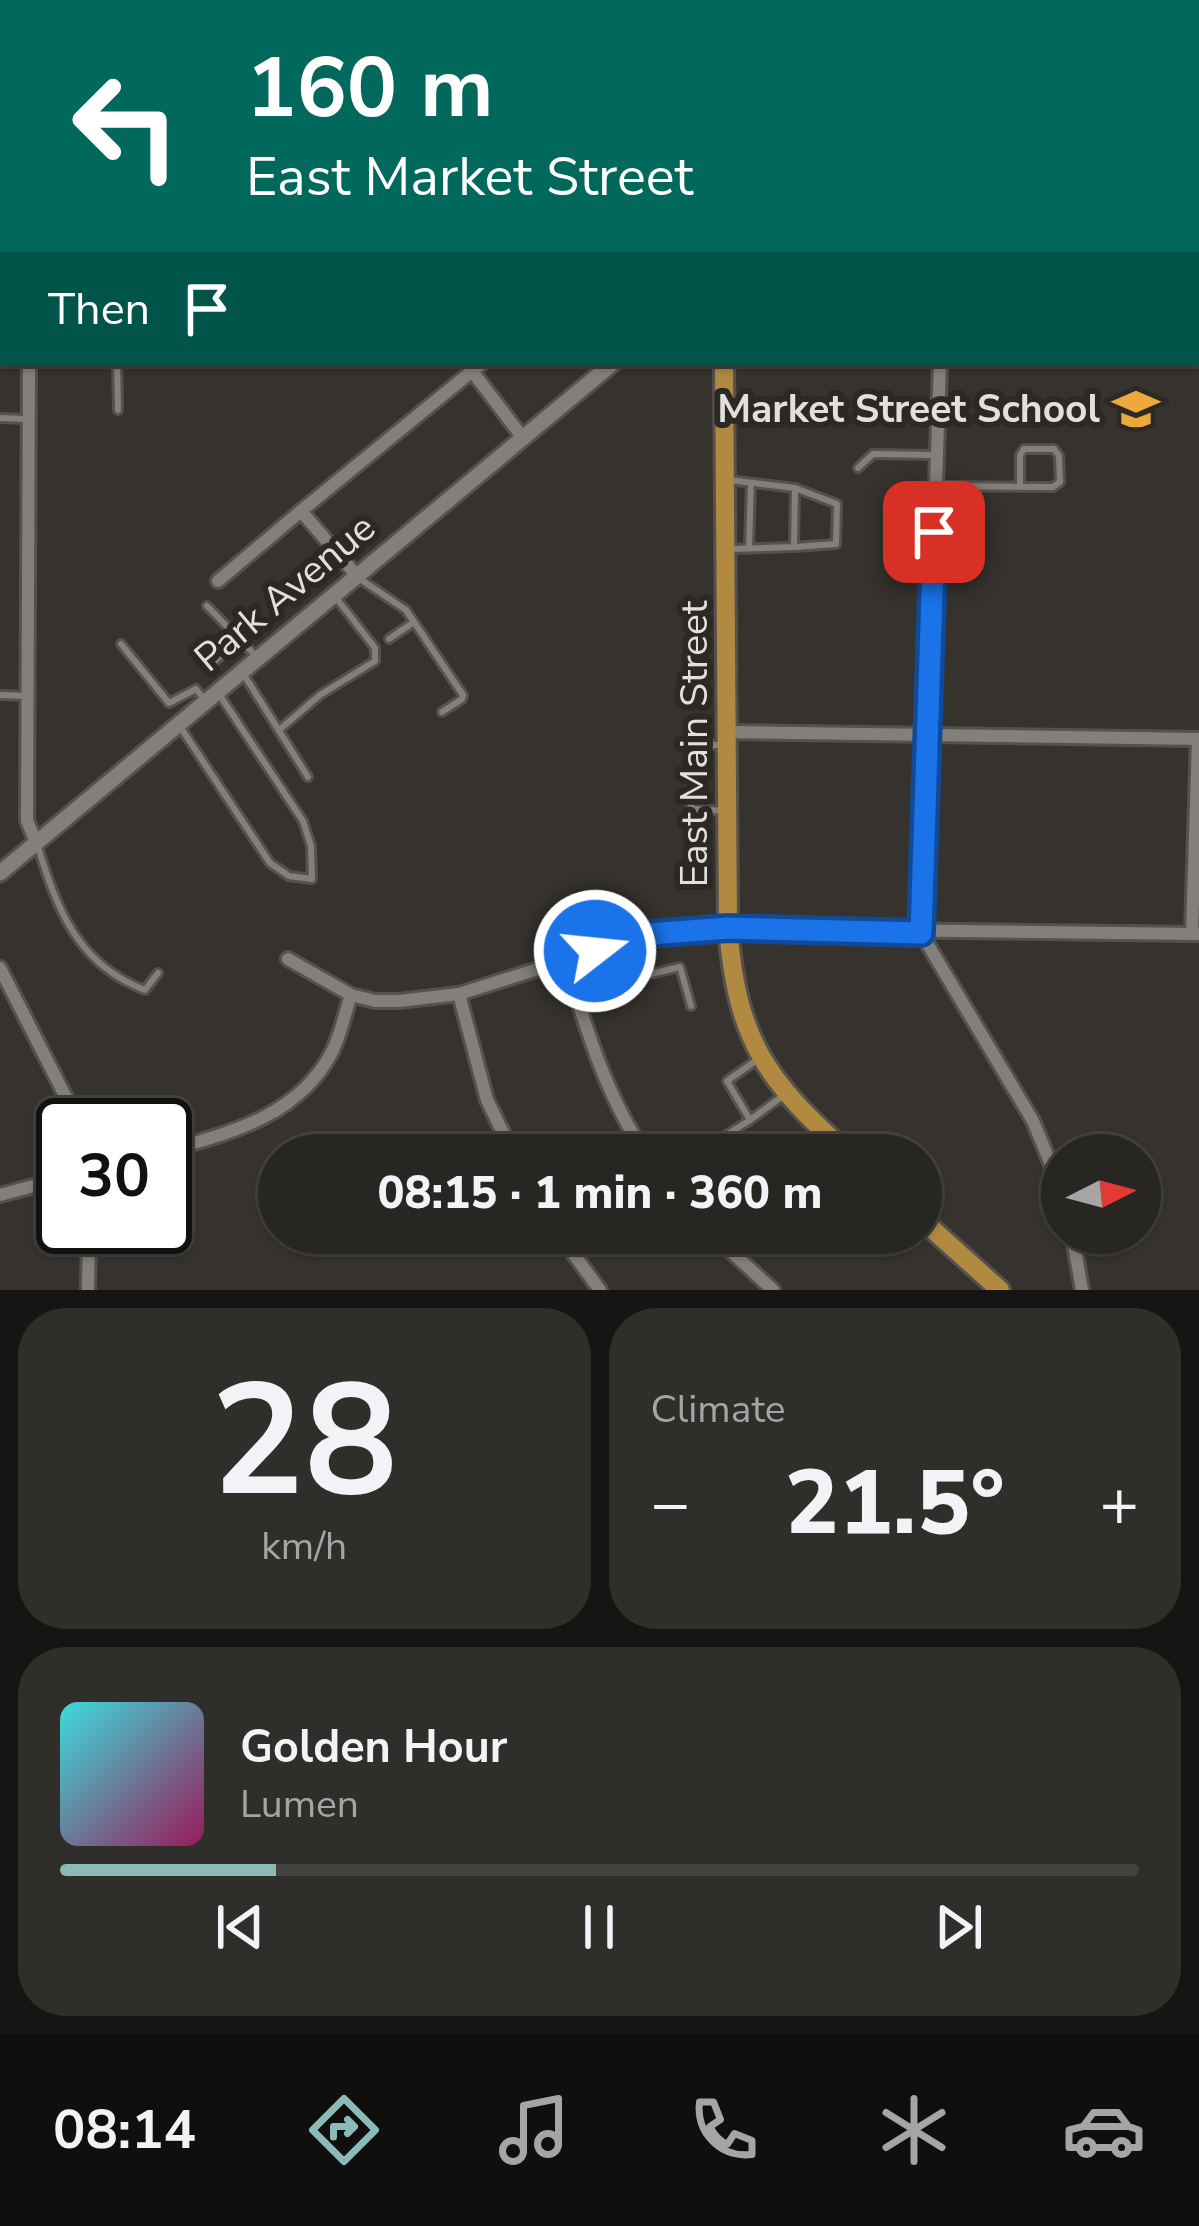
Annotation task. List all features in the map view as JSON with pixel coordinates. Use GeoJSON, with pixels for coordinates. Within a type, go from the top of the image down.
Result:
{"type":"FeatureCollection","features":[{"type":"Feature","properties":{"kind":"main road","name":"East Main Street"},"geometry":{"type":"LineString","coordinates":[[724,366],[728,928],[734,988],[760,1058],[785,1094],[828,1134]]}},
{"type":"Feature","properties":{"kind":"main road"},"geometry":{"type":"LineString","coordinates":[[942,1238],[1000,1290]]}},
{"type":"Feature","properties":{"kind":"street"},"geometry":{"type":"LineString","coordinates":[[29,366],[27,821],[37,844]]}},
{"type":"Feature","properties":{"kind":"street","name":"Park Avenue"},"geometry":{"type":"LineString","coordinates":[[0,873],[609,366]]}},
{"type":"Feature","properties":{"kind":"street"},"geometry":{"type":"LineString","coordinates":[[940,366],[921,933],[1041,1140]]}},
{"type":"Feature","properties":{"kind":"street"},"geometry":{"type":"LineString","coordinates":[[218,581],[477,367],[524,438]]}},
{"type":"Feature","properties":{"kind":"street"},"geometry":{"type":"LineString","coordinates":[[301,511],[358,576]]}},
{"type":"Feature","properties":{"kind":"street"},"geometry":{"type":"LineString","coordinates":[[288,959],[351,995],[399,1001],[459,994],[649,934],[728,928],[1196,934],[1199,739],[926,734],[728,739]]}},
{"type":"Feature","properties":{"kind":"street"},"geometry":{"type":"LineString","coordinates":[[566,960],[590,1043],[632,1134]]}},
{"type":"Feature","properties":{"kind":"street"},"geometry":{"type":"LineString","coordinates":[[0,968],[66,1098]]}},
{"type":"Feature","properties":{"kind":"street"},"geometry":{"type":"LineString","coordinates":[[459,994],[487,1100],[504,1134]]}},
{"type":"Feature","properties":{"kind":"street"},"geometry":{"type":"LineString","coordinates":[[192,1143],[249,1127],[311,1082],[332,1051],[351,995]]}},
{"type":"Feature","properties":{"kind":"street"},"geometry":{"type":"LineString","coordinates":[[0,1195],[36,1185]]}},
{"type":"Feature","properties":{"kind":"street"},"geometry":{"type":"LineString","coordinates":[[88,1290],[89,1254]]}},
{"type":"Feature","properties":{"kind":"street"},"geometry":{"type":"LineString","coordinates":[[573,1254],[600,1290]]}},
{"type":"Feature","properties":{"kind":"street"},"geometry":{"type":"LineString","coordinates":[[734,1254],[773,1290]]}},
{"type":"Feature","properties":{"kind":"street"},"geometry":{"type":"LineString","coordinates":[[1076,1254],[1082,1290]]}},
{"type":"Feature","properties":{"kind":"lane"},"geometry":{"type":"LineString","coordinates":[[117,366],[118,410]]}},
{"type":"Feature","properties":{"kind":"lane"},"geometry":{"type":"LineString","coordinates":[[0,418],[29,419]]}},
{"type":"Feature","properties":{"kind":"lane"},"geometry":{"type":"LineString","coordinates":[[936,486],[1053,488],[1060,482],[1059,456],[1054,449],[1024,449],[1020,486]]}},
{"type":"Feature","properties":{"kind":"lane"},"geometry":{"type":"LineString","coordinates":[[858,468],[874,454],[937,455]]}},
{"type":"Feature","properties":{"kind":"lane"},"geometry":{"type":"LineString","coordinates":[[725,480],[795,488],[837,504],[836,544],[726,549]]}},
{"type":"Feature","properties":{"kind":"lane"},"geometry":{"type":"LineString","coordinates":[[749,548],[751,483]]}},
{"type":"Feature","properties":{"kind":"lane"},"geometry":{"type":"LineString","coordinates":[[794,547],[795,488]]}},
{"type":"Feature","properties":{"kind":"lane"},"geometry":{"type":"LineString","coordinates":[[358,576],[397,602],[463,694],[462,700],[442,712]]}},
{"type":"Feature","properties":{"kind":"lane"},"geometry":{"type":"LineString","coordinates":[[279,730],[320,695],[375,661],[374,648],[334,595]]}},
{"type":"Feature","properties":{"kind":"lane"},"geometry":{"type":"LineString","coordinates":[[207,606],[258,659]]}},
{"type":"Feature","properties":{"kind":"lane"},"geometry":{"type":"LineString","coordinates":[[389,638],[414,622]]}},
{"type":"Feature","properties":{"kind":"lane"},"geometry":{"type":"LineString","coordinates":[[208,667],[241,638]]}},
{"type":"Feature","properties":{"kind":"lane"},"geometry":{"type":"LineString","coordinates":[[121,644],[169,704],[196,689],[213,697],[303,821],[311,845],[312,879],[289,876],[271,863],[178,725]]}},
{"type":"Feature","properties":{"kind":"lane"},"geometry":{"type":"LineString","coordinates":[[242,672],[308,777]]}},
{"type":"Feature","properties":{"kind":"lane"},"geometry":{"type":"LineString","coordinates":[[0,695],[28,696]]}},
{"type":"Feature","properties":{"kind":"lane"},"geometry":{"type":"LineString","coordinates":[[728,739],[691,745],[691,809],[728,811]]}},
{"type":"Feature","properties":{"kind":"lane"},"geometry":{"type":"LineString","coordinates":[[37,844],[58,910],[83,946],[124,982],[145,990],[158,973]]}},
{"type":"Feature","properties":{"kind":"lane"},"geometry":{"type":"LineString","coordinates":[[595,951],[604,985],[680,967],[691,1006]]}},
{"type":"Feature","properties":{"kind":"lane"},"geometry":{"type":"LineString","coordinates":[[750,1120],[727,1081],[760,1058]]}},
{"type":"Feature","properties":{"kind":"lane"},"geometry":{"type":"LineString","coordinates":[[728,1134],[785,1094]]}},
{"type":"Feature","properties":{"kind":"place","name":"Market Street School"},"geometry":{"type":"Point","coordinates":[1136,409]}},
{"type":"Feature","properties":{"kind":"route"},"geometry":{"type":"LineString","coordinates":[[595,951],[649,934],[728,928],[921,933],[934,532]]}}]}
